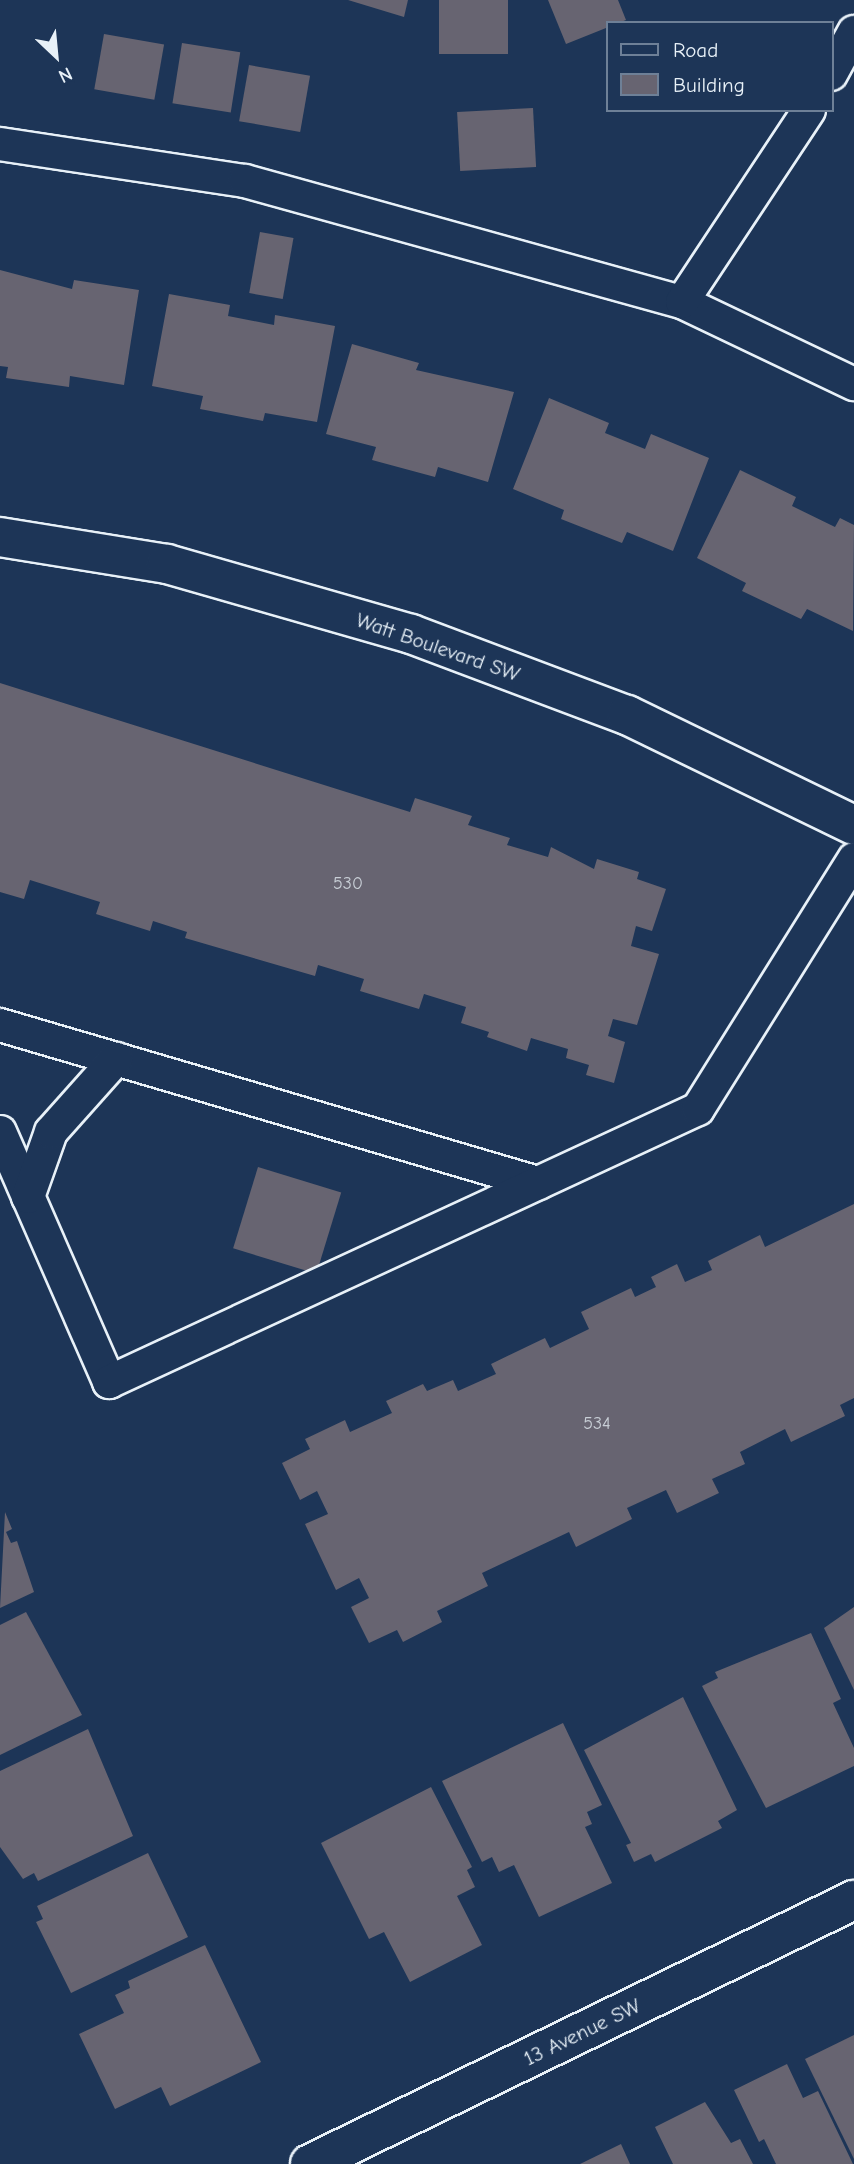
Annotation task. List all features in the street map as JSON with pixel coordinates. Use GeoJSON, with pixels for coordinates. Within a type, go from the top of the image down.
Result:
{"type":"FeatureCollection","features":[{"type":"Feature","properties":{"kind":"street","name":"Watt Boulevard SW"},"geometry":{"type":"LineString","coordinates":[[0,537],[167,564],[411,634],[627,715],[854,825]]}},
{"type":"Feature","properties":{"kind":"street","name":"13 Avenue SW"},"geometry":{"type":"LineString","coordinates":[[310,2164],[854,1900]]}},
{"type":"Feature","properties":{"kind":"lane"},"geometry":{"type":"LineString","coordinates":[[833,70],[854,32]]}},
{"type":"Feature","properties":{"kind":"lane"},"geometry":{"type":"LineString","coordinates":[[682,302],[808,112]]}},
{"type":"Feature","properties":{"kind":"lane"},"geometry":{"type":"LineString","coordinates":[[0,144],[245,181],[682,302],[854,384]]}},
{"type":"Feature","properties":{"kind":"lane"},"geometry":{"type":"LineString","coordinates":[[0,1132],[109,1382],[698,1109],[854,859]]}},
{"type":"Feature","properties":{"kind":"lane"},"geometry":{"type":"LineString","coordinates":[[0,1024],[538,1183]]}},
{"type":"Feature","properties":{"kind":"lane"},"geometry":{"type":"LineString","coordinates":[[28,1197],[51,1132],[116,1059]]}},
{"type":"Feature","properties":{"kind":"building"},"geometry":{"type":"Polygon","coordinates":[[[348,0],[408,0],[404,17],[348,0]]]}},
{"type":"Feature","properties":{"kind":"building"},"geometry":{"type":"Polygon","coordinates":[[[439,0],[508,0],[508,54],[439,54],[439,0]]]}},
{"type":"Feature","properties":{"kind":"building"},"geometry":{"type":"Polygon","coordinates":[[[548,0],[618,0],[626,20],[606,21],[606,28],[566,44],[548,0]]]}},
{"type":"Feature","properties":{"kind":"building"},"geometry":{"type":"Polygon","coordinates":[[[104,34],[164,45],[154,100],[94,89],[104,34]]]}},
{"type":"Feature","properties":{"kind":"building"},"geometry":{"type":"Polygon","coordinates":[[[182,43],[240,52],[231,112],[172,103],[182,43]]]}},
{"type":"Feature","properties":{"kind":"building"},"geometry":{"type":"Polygon","coordinates":[[[249,65],[310,76],[300,132],[239,121],[249,65]]]}},
{"type":"Feature","properties":{"kind":"building"},"geometry":{"type":"Polygon","coordinates":[[[533,108],[536,167],[460,171],[457,112],[533,108]]]}},
{"type":"Feature","properties":{"kind":"building"},"geometry":{"type":"Polygon","coordinates":[[[260,232],[293,238],[283,299],[249,293],[260,232]]]}},
{"type":"Feature","properties":{"kind":"building"},"geometry":{"type":"Polygon","coordinates":[[[0,270],[72,289],[74,280],[139,290],[124,385],[70,376],[69,387],[6,378],[8,367],[0,366],[0,270]]]}},
{"type":"Feature","properties":{"kind":"building"},"geometry":{"type":"Polygon","coordinates":[[[169,294],[230,305],[228,316],[274,325],[275,315],[335,326],[317,422],[265,413],[263,421],[200,409],[203,396],[152,386],[169,294]]]}},
{"type":"Feature","properties":{"kind":"building"},"geometry":{"type":"Polygon","coordinates":[[[352,344],[419,363],[416,370],[514,392],[488,482],[438,467],[435,477],[372,460],[376,447],[326,434],[352,344]]]}},
{"type":"Feature","properties":{"kind":"building"},"geometry":{"type":"Polygon","coordinates":[[[549,398],[609,423],[605,433],[645,449],[651,434],[709,458],[673,551],[627,532],[622,543],[561,519],[564,510],[513,489],[549,398]]]}},
{"type":"Feature","properties":{"kind":"building"},"geometry":{"type":"Polygon","coordinates":[[[740,470],[796,497],[792,506],[835,527],[840,518],[854,525],[853,631],[807,609],[801,619],[742,591],[746,583],[697,558],[740,470]]]}},
{"type":"Feature","properties":{"kind":"building"},"geometry":{"type":"Polygon","coordinates":[[[0,683],[410,812],[415,798],[472,816],[468,825],[510,838],[507,845],[548,857],[551,847],[594,869],[597,859],[639,872],[637,879],[666,889],[652,931],[636,926],[631,946],[659,954],[637,1025],[613,1019],[608,1036],[625,1042],[614,1083],[586,1075],[589,1065],[566,1058],[568,1049],[531,1038],[527,1051],[487,1037],[489,1032],[461,1023],[466,1007],[424,994],[419,1009],[360,991],[364,979],[318,965],[315,976],[185,938],[187,932],[153,921],[150,931],[96,914],[100,902],[30,880],[24,899],[0,892],[0,683]]]}},
{"type":"Feature","properties":{"kind":"building"},"geometry":{"type":"Polygon","coordinates":[[[258,1167],[341,1192],[316,1274],[233,1248],[258,1167]]]}},
{"type":"Feature","properties":{"kind":"building"},"geometry":{"type":"Polygon","coordinates":[[[854,1204],[854,1398],[840,1405],[845,1416],[791,1442],[785,1429],[740,1452],[745,1464],[712,1479],[719,1493],[677,1513],[666,1490],[627,1508],[632,1519],[576,1547],[569,1532],[482,1573],[488,1586],[437,1611],[442,1622],[403,1642],[397,1630],[369,1643],[351,1607],[369,1598],[359,1578],[336,1590],[305,1524],[328,1514],[317,1491],[300,1500],[282,1463],[310,1449],[305,1439],[345,1420],[350,1432],[392,1413],[386,1401],[423,1384],[427,1391],[453,1380],[458,1391],[496,1374],[491,1364],[545,1338],[550,1348],[589,1329],[581,1312],[631,1288],[635,1297],[656,1287],[651,1277],[677,1264],[685,1282],[712,1270],[708,1261],[760,1235],[765,1247],[854,1204]]]}},
{"type":"Feature","properties":{"kind":"building"},"geometry":{"type":"Polygon","coordinates":[[[5,1512],[12,1529],[6,1532],[11,1543],[17,1541],[34,1592],[0,1608],[5,1512]]]}},
{"type":"Feature","properties":{"kind":"building"},"geometry":{"type":"Polygon","coordinates":[[[854,1607],[854,1690],[824,1628],[854,1607]]]}},
{"type":"Feature","properties":{"kind":"building"},"geometry":{"type":"Polygon","coordinates":[[[26,1612],[82,1715],[0,1755],[0,1625],[26,1612]]]}},
{"type":"Feature","properties":{"kind":"building"},"geometry":{"type":"Polygon","coordinates":[[[811,1633],[841,1699],[833,1703],[854,1748],[854,1766],[766,1808],[702,1686],[718,1678],[715,1672],[811,1633]]]}},
{"type":"Feature","properties":{"kind":"building"},"geometry":{"type":"Polygon","coordinates":[[[683,1697],[737,1810],[718,1821],[722,1828],[655,1862],[651,1854],[634,1862],[626,1845],[631,1843],[584,1750],[683,1697]]]}},
{"type":"Feature","properties":{"kind":"building"},"geometry":{"type":"Polygon","coordinates":[[[563,1723],[602,1805],[587,1812],[592,1824],[585,1827],[612,1883],[539,1917],[514,1865],[499,1872],[492,1857],[482,1862],[442,1781],[563,1723]]]}},
{"type":"Feature","properties":{"kind":"building"},"geometry":{"type":"Polygon","coordinates":[[[88,1729],[133,1836],[38,1881],[34,1873],[23,1879],[0,1847],[0,1771],[88,1729]]]}},
{"type":"Feature","properties":{"kind":"building"},"geometry":{"type":"Polygon","coordinates":[[[431,1787],[472,1867],[467,1870],[475,1887],[457,1896],[482,1945],[410,1982],[384,1932],[369,1939],[321,1843],[431,1787]]]}},
{"type":"Feature","properties":{"kind":"building"},"geometry":{"type":"Polygon","coordinates":[[[148,1853],[188,1937],[71,1993],[36,1922],[43,1919],[37,1906],[148,1853]]]}},
{"type":"Feature","properties":{"kind":"building"},"geometry":{"type":"Polygon","coordinates":[[[205,1945],[261,2062],[170,2106],[161,2087],[115,2109],[79,2034],[124,2013],[115,1995],[130,1988],[128,1981],[205,1945]]]}},
{"type":"Feature","properties":{"kind":"building"},"geometry":{"type":"Polygon","coordinates":[[[854,2035],[854,2159],[805,2059],[854,2035]]]}},
{"type":"Feature","properties":{"kind":"building"},"geometry":{"type":"Polygon","coordinates":[[[787,2064],[803,2098],[818,2091],[853,2164],[776,2164],[764,2139],[759,2142],[734,2090],[787,2064]]]}},
{"type":"Feature","properties":{"kind":"building"},"geometry":{"type":"Polygon","coordinates":[[[705,2102],[731,2143],[740,2139],[753,2164],[673,2164],[655,2127],[705,2102]]]}},
{"type":"Feature","properties":{"kind":"building"},"geometry":{"type":"Polygon","coordinates":[[[621,2144],[630,2164],[580,2164],[621,2144]]]}}]}
